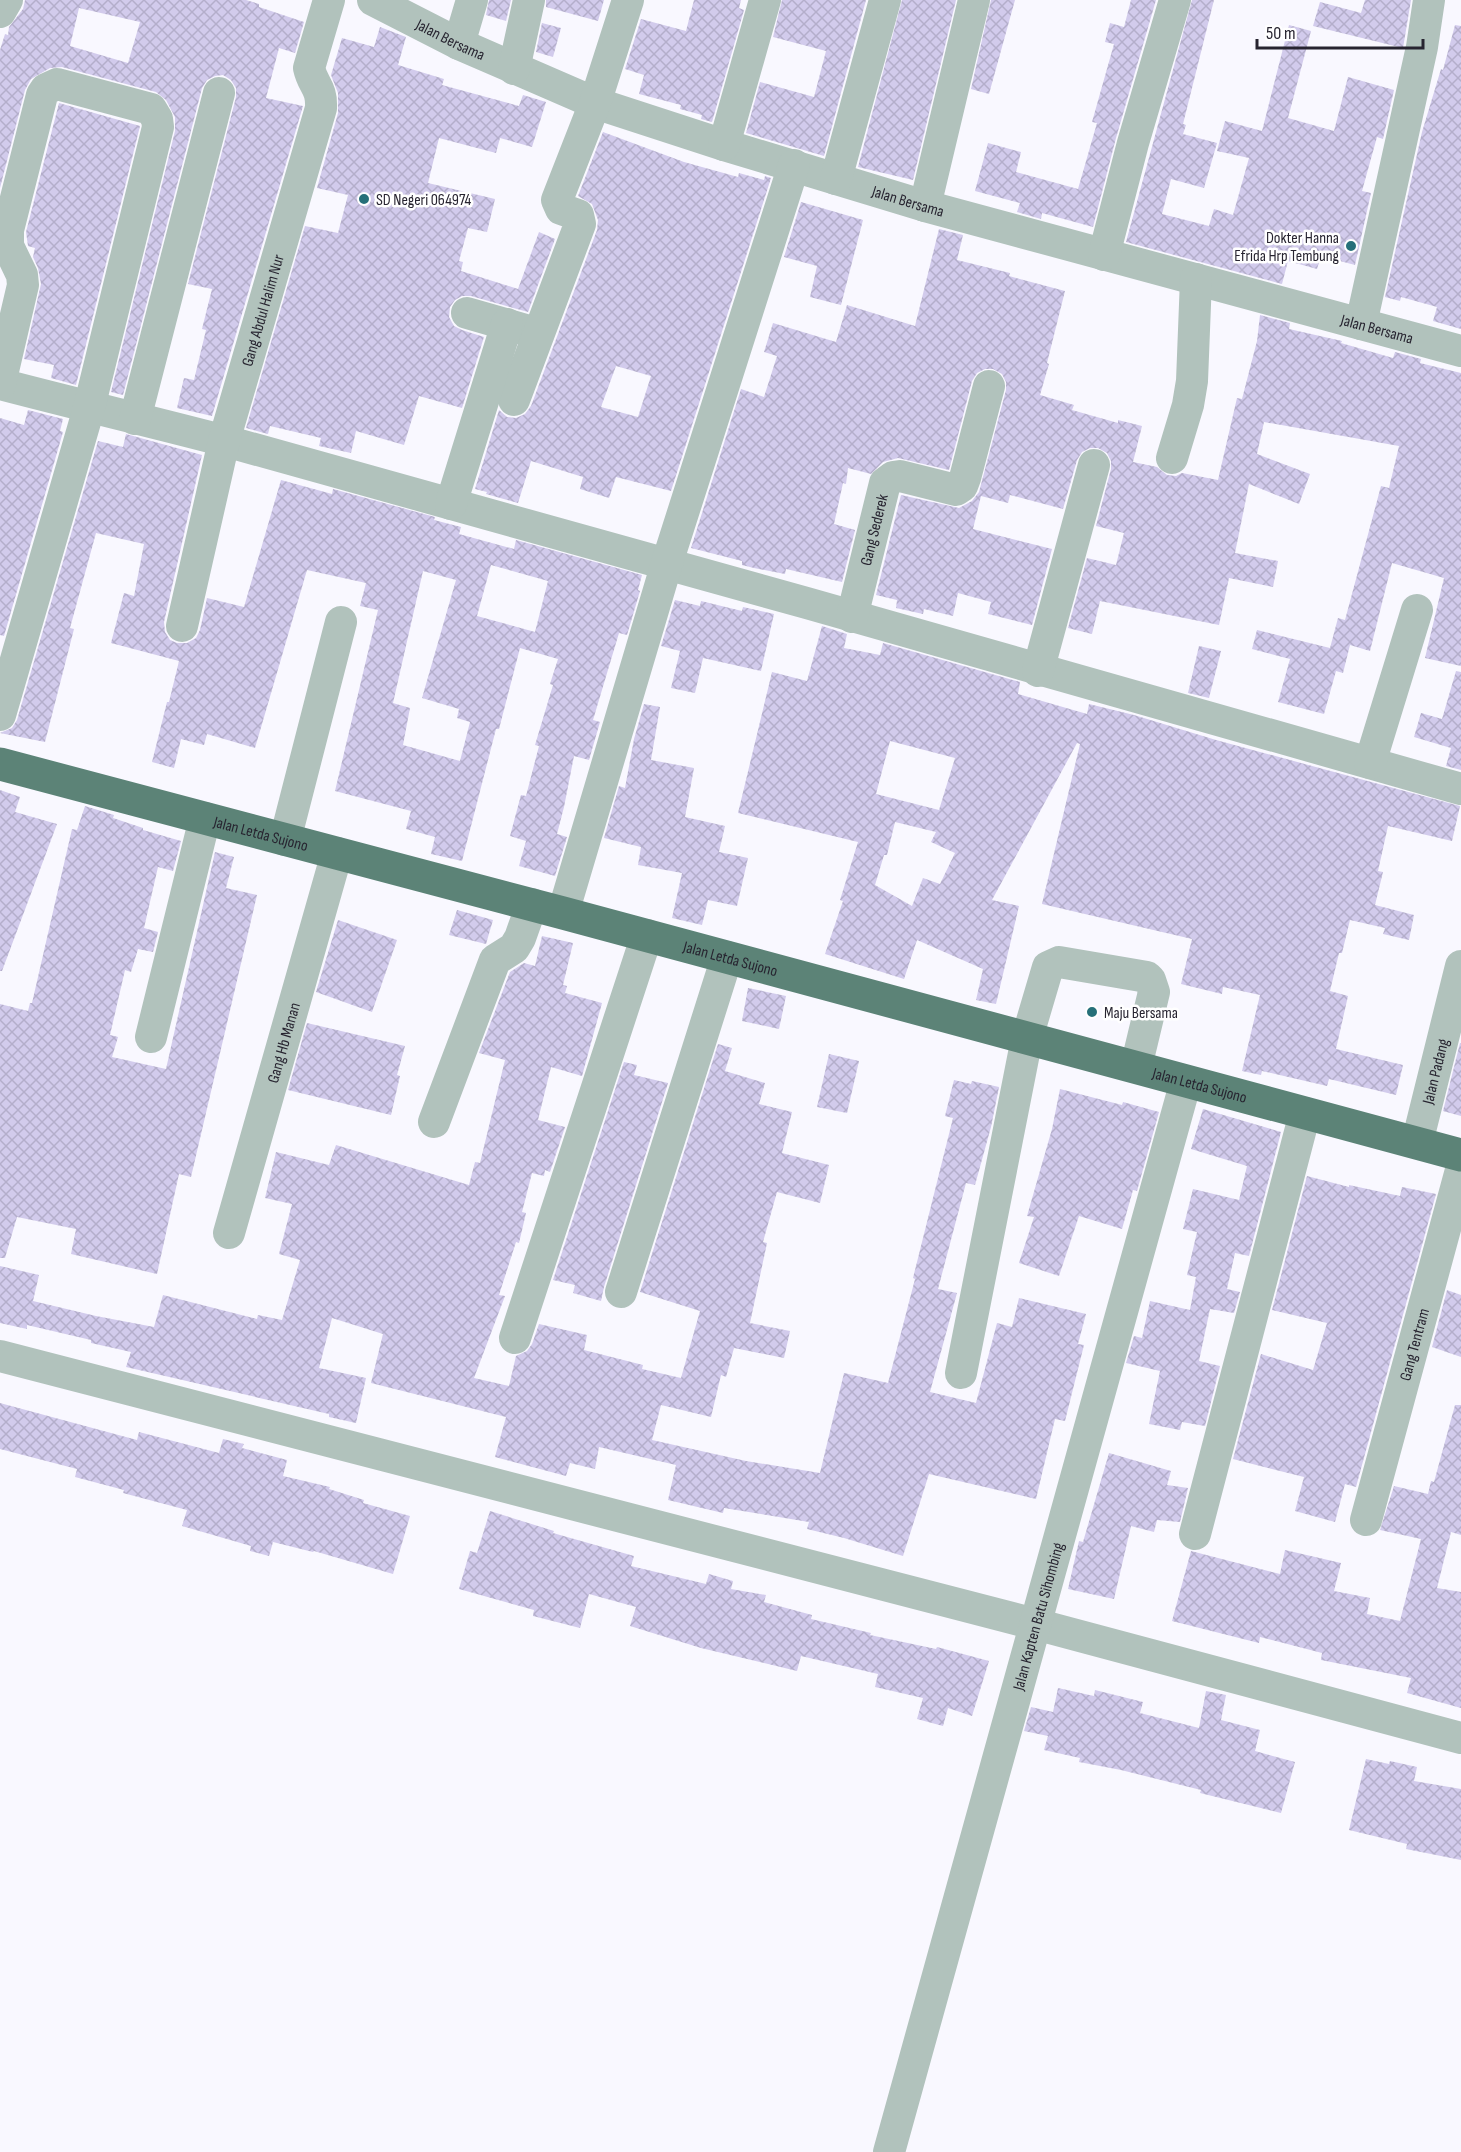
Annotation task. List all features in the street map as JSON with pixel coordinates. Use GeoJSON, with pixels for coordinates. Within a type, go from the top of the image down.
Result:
{"type":"FeatureCollection","features":[{"type":"Feature","properties":{"kind":"highway","name":"Jalan Letda Sujono"},"geometry":{"type":"LineString","coordinates":[[0,764],[532,904],[1461,1155]]}},
{"type":"Feature","properties":{"kind":"street"},"geometry":{"type":"LineString","coordinates":[[0,12],[7,0]]}},
{"type":"Feature","properties":{"kind":"street","name":"Gang Abdul Halim Nur"},"geometry":{"type":"LineString","coordinates":[[182,626],[224,441],[321,108],[320,89],[311,77],[309,68],[329,0]]}},
{"type":"Feature","properties":{"kind":"street","name":"Jalan Bersama"},"geometry":{"type":"LineString","coordinates":[[373,0],[459,44],[595,103],[724,145],[925,206],[1461,351]]}},
{"type":"Feature","properties":{"kind":"street"},"geometry":{"type":"LineString","coordinates":[[459,44],[472,0]]}},
{"type":"Feature","properties":{"kind":"street"},"geometry":{"type":"LineString","coordinates":[[514,69],[529,0]]}},
{"type":"Feature","properties":{"kind":"street"},"geometry":{"type":"LineString","coordinates":[[514,400],[580,225],[578,215],[561,209],[557,200],[595,103],[628,0]]}},
{"type":"Feature","properties":{"kind":"street"},"geometry":{"type":"LineString","coordinates":[[724,145],[765,0]]}},
{"type":"Feature","properties":{"kind":"street"},"geometry":{"type":"LineString","coordinates":[[836,178],[885,0]]}},
{"type":"Feature","properties":{"kind":"street"},"geometry":{"type":"LineString","coordinates":[[925,206],[974,0]]}},
{"type":"Feature","properties":{"kind":"street"},"geometry":{"type":"LineString","coordinates":[[1104,255],[1174,0]]}},
{"type":"Feature","properties":{"kind":"street"},"geometry":{"type":"LineString","coordinates":[[1361,324],[1422,47],[1429,0]]}},
{"type":"Feature","properties":{"kind":"street"},"geometry":{"type":"LineString","coordinates":[[0,715],[88,408],[158,127],[155,113],[151,109],[57,84],[46,89],[42,95],[8,230],[8,246],[22,276],[23,285],[0,384],[88,408],[224,441],[667,563],[1038,671],[1461,789]]}},
{"type":"Feature","properties":{"kind":"street"},"geometry":{"type":"LineString","coordinates":[[135,419],[219,93]]}},
{"type":"Feature","properties":{"kind":"street"},"geometry":{"type":"LineString","coordinates":[[563,913],[667,563],[794,165]]}},
{"type":"Feature","properties":{"kind":"street"},"geometry":{"type":"LineString","coordinates":[[1172,458],[1188,405],[1192,381],[1196,279]]}},
{"type":"Feature","properties":{"kind":"street"},"geometry":{"type":"LineString","coordinates":[[467,313],[538,334]]}},
{"type":"Feature","properties":{"kind":"street"},"geometry":{"type":"LineString","coordinates":[[452,504],[507,324]]}},
{"type":"Feature","properties":{"kind":"street","name":"Gang Sederek"},"geometry":{"type":"LineString","coordinates":[[852,617],[885,483],[893,477],[900,476],[956,490],[960,489],[965,478],[989,386]]}},
{"type":"Feature","properties":{"kind":"street"},"geometry":{"type":"LineString","coordinates":[[1038,671],[1094,465]]}},
{"type":"Feature","properties":{"kind":"street"},"geometry":{"type":"LineString","coordinates":[[1370,764],[1417,610]]}},
{"type":"Feature","properties":{"kind":"street"},"geometry":{"type":"LineString","coordinates":[[285,840],[341,622]]}},
{"type":"Feature","properties":{"kind":"street"},"geometry":{"type":"LineString","coordinates":[[151,1037],[205,818]]}},
{"type":"Feature","properties":{"kind":"street","name":"Gang Hb Manan"},"geometry":{"type":"LineString","coordinates":[[230,1233],[337,853]]}},
{"type":"Feature","properties":{"kind":"street"},"geometry":{"type":"LineString","coordinates":[[434,1122],[495,960],[514,948],[532,904]]}},
{"type":"Feature","properties":{"kind":"street"},"geometry":{"type":"LineString","coordinates":[[515,1338],[646,935]]}},
{"type":"Feature","properties":{"kind":"street"},"geometry":{"type":"LineString","coordinates":[[621,1292],[727,957]]}},
{"type":"Feature","properties":{"kind":"street"},"geometry":{"type":"LineString","coordinates":[[961,1373],[1027,1038],[1046,970],[1052,964],[1059,962],[1147,977],[1153,984],[1154,992],[1136,1067]]}},
{"type":"Feature","properties":{"kind":"street","name":"Jalan Padang"},"geometry":{"type":"LineString","coordinates":[[1417,1143],[1461,966]]}},
{"type":"Feature","properties":{"kind":"street","name":"Jalan Kapten Batu Sihombing"},"geometry":{"type":"LineString","coordinates":[[889,2152],[1186,1081]]}},
{"type":"Feature","properties":{"kind":"street"},"geometry":{"type":"LineString","coordinates":[[1195,1534],[1305,1113]]}},
{"type":"Feature","properties":{"kind":"street","name":"Gang Tentram"},"geometry":{"type":"LineString","coordinates":[[1366,1520],[1461,1170]]}},
{"type":"Feature","properties":{"kind":"street"},"geometry":{"type":"LineString","coordinates":[[0,1356],[1035,1624],[1461,1738]]}},
{"type":"Feature","properties":{"kind":"building"},"geometry":{"type":"Polygon","coordinates":[[[25,0],[246,0],[259,4],[259,7],[304,22],[295,53],[279,48],[266,98],[303,106],[212,416],[177,408],[184,378],[194,380],[206,330],[202,329],[212,289],[188,284],[236,97],[236,88],[231,80],[223,75],[207,80],[202,88],[123,395],[111,392],[175,131],[175,117],[166,100],[156,92],[62,67],[50,68],[31,79],[25,90],[0,188],[0,50],[5,34],[8,35],[9,27],[23,9],[25,0]],[[79,8],[70,46],[128,63],[140,22],[79,8]]]}},
{"type":"Feature","properties":{"kind":"building"},"geometry":{"type":"Polygon","coordinates":[[[489,0],[511,0],[506,21],[486,15],[489,0]]]}},
{"type":"Feature","properties":{"kind":"building"},"geometry":{"type":"Polygon","coordinates":[[[546,0],[604,0],[598,21],[546,7],[546,0]]]}},
{"type":"Feature","properties":{"kind":"building"},"geometry":{"type":"Polygon","coordinates":[[[694,0],[741,0],[739,8],[744,10],[712,122],[701,119],[702,115],[680,109],[681,105],[639,94],[644,75],[625,69],[641,19],[686,31],[694,0]]]}},
{"type":"Feature","properties":{"kind":"building"},"geometry":{"type":"Polygon","coordinates":[[[782,0],[866,0],[824,156],[746,133],[760,82],[814,97],[826,51],[773,37],[782,0]]]}},
{"type":"Feature","properties":{"kind":"building"},"geometry":{"type":"Polygon","coordinates":[[[902,0],[956,0],[913,180],[858,167],[902,0]]]}},
{"type":"Feature","properties":{"kind":"building"},"geometry":{"type":"Polygon","coordinates":[[[991,0],[1015,0],[989,94],[971,89],[991,0]]]}},
{"type":"Feature","properties":{"kind":"building"},"geometry":{"type":"Polygon","coordinates":[[[1131,0],[1156,0],[1093,227],[1042,213],[1041,219],[1017,212],[1020,203],[975,191],[988,143],[1021,152],[1016,172],[1078,189],[1097,123],[1092,122],[1114,44],[1105,42],[1110,23],[1124,27],[1131,0]]]}},
{"type":"Feature","properties":{"kind":"building"},"geometry":{"type":"Polygon","coordinates":[[[1192,0],[1214,0],[1183,124],[1186,125],[1183,134],[1217,143],[1204,188],[1171,179],[1162,214],[1209,226],[1214,209],[1233,215],[1249,158],[1217,151],[1225,121],[1262,131],[1289,25],[1311,31],[1288,118],[1334,131],[1348,77],[1394,90],[1383,139],[1377,137],[1362,191],[1371,193],[1355,265],[1321,256],[1317,269],[1288,261],[1282,284],[1126,242],[1192,0]]]}},
{"type":"Feature","properties":{"kind":"building"},"geometry":{"type":"Polygon","coordinates":[[[1365,0],[1411,0],[1403,48],[1313,26],[1320,2],[1361,13],[1365,0]]]}},
{"type":"Feature","properties":{"kind":"building"},"geometry":{"type":"Polygon","coordinates":[[[542,23],[561,28],[553,57],[536,52],[542,23]]]}},
{"type":"Feature","properties":{"kind":"building"},"geometry":{"type":"Polygon","coordinates":[[[1455,25],[1461,26],[1461,329],[1433,321],[1437,307],[1401,297],[1400,301],[1385,297],[1422,132],[1455,25]]]}},
{"type":"Feature","properties":{"kind":"building"},"geometry":{"type":"Polygon","coordinates":[[[380,27],[406,37],[398,65],[444,79],[442,85],[519,106],[523,95],[546,102],[532,147],[500,138],[496,153],[439,138],[428,183],[495,199],[487,232],[468,228],[459,261],[463,262],[461,271],[518,289],[539,232],[555,239],[528,312],[471,296],[462,296],[450,307],[449,317],[454,326],[484,337],[462,408],[419,396],[404,445],[356,431],[351,453],[319,446],[321,438],[270,426],[268,434],[246,428],[305,226],[338,233],[348,195],[317,188],[338,113],[338,93],[331,75],[342,38],[374,47],[380,27]]]}},
{"type":"Feature","properties":{"kind":"building"},"geometry":{"type":"Polygon","coordinates":[[[59,103],[140,126],[76,385],[51,378],[54,365],[24,359],[41,284],[33,257],[35,248],[28,246],[26,232],[59,103]]]}},
{"type":"Feature","properties":{"kind":"building"},"geometry":{"type":"Polygon","coordinates":[[[603,132],[684,162],[738,177],[739,173],[764,180],[765,176],[771,178],[671,491],[616,477],[609,498],[580,489],[583,477],[531,461],[518,503],[475,489],[499,410],[507,417],[516,418],[525,414],[531,406],[597,230],[598,220],[592,204],[578,196],[603,132]],[[616,366],[601,407],[638,417],[651,376],[616,366]]]}},
{"type":"Feature","properties":{"kind":"building"},"geometry":{"type":"Polygon","coordinates":[[[801,202],[863,220],[841,305],[810,297],[817,266],[784,257],[801,202]]]}},
{"type":"Feature","properties":{"kind":"building"},"geometry":{"type":"Polygon","coordinates":[[[939,229],[963,235],[957,260],[1010,273],[1009,276],[1065,291],[1040,395],[1074,405],[1072,410],[1118,423],[1118,420],[1142,426],[1133,462],[1157,467],[1167,475],[1176,476],[1182,473],[1218,480],[1237,398],[1242,399],[1257,341],[1260,315],[1290,323],[1289,329],[1342,341],[1341,343],[1393,358],[1395,352],[1421,359],[1420,363],[1461,373],[1461,666],[1425,658],[1444,578],[1392,563],[1370,651],[1350,645],[1343,673],[1336,671],[1324,714],[1278,702],[1290,659],[1252,649],[1257,630],[1330,648],[1338,618],[1345,620],[1381,486],[1389,488],[1399,446],[1264,422],[1257,454],[1310,474],[1299,504],[1249,484],[1235,553],[1278,561],[1273,587],[1229,578],[1219,625],[1100,601],[1092,634],[1068,628],[1087,558],[1116,565],[1124,533],[1096,526],[1111,469],[1111,461],[1107,453],[1098,448],[1090,448],[1082,452],[1077,460],[1063,509],[1010,495],[1008,503],[981,496],[973,529],[1052,549],[1032,625],[988,614],[991,602],[958,593],[953,616],[924,609],[923,614],[896,608],[897,600],[876,595],[901,495],[959,508],[972,501],[979,492],[1006,390],[1006,382],[1002,374],[993,369],[985,369],[977,373],[972,381],[949,470],[898,458],[883,462],[871,474],[848,468],[846,484],[843,483],[834,524],[855,530],[842,582],[786,569],[785,574],[754,568],[742,565],[742,561],[691,548],[741,389],[764,397],[777,356],[764,352],[773,323],[836,342],[847,305],[915,326],[939,229]]]}},
{"type":"Feature","properties":{"kind":"building"},"geometry":{"type":"Polygon","coordinates":[[[28,410],[63,419],[60,431],[63,432],[4,636],[0,635],[0,418],[24,425],[28,410]]]}},
{"type":"Feature","properties":{"kind":"building"},"geometry":{"type":"Polygon","coordinates":[[[126,434],[202,455],[164,622],[165,632],[170,640],[177,643],[187,643],[196,638],[207,598],[244,607],[281,480],[332,494],[333,489],[435,517],[434,520],[461,527],[459,534],[514,549],[516,540],[642,575],[638,590],[640,591],[627,635],[619,633],[593,720],[600,722],[589,760],[574,756],[557,834],[567,837],[555,876],[519,866],[526,841],[510,836],[521,795],[526,796],[539,746],[535,745],[553,685],[550,684],[558,659],[520,648],[499,729],[496,729],[462,861],[431,854],[435,837],[406,829],[411,811],[335,791],[378,610],[360,606],[366,583],[307,570],[255,748],[207,734],[204,745],[181,739],[174,768],[152,762],[179,661],[111,643],[124,593],[134,596],[144,544],[96,533],[70,628],[74,629],[45,742],[0,733],[12,728],[17,720],[98,441],[123,447],[126,434]],[[491,565],[477,616],[535,632],[548,581],[491,565]],[[423,571],[393,703],[410,708],[403,745],[460,761],[470,722],[457,718],[459,709],[422,698],[456,580],[423,571]]]}},
{"type":"Feature","properties":{"kind":"building"},"geometry":{"type":"Polygon","coordinates":[[[675,600],[700,606],[701,601],[742,611],[743,607],[774,614],[761,671],[703,658],[695,693],[671,688],[680,651],[661,646],[675,600]]]}},
{"type":"Feature","properties":{"kind":"building"},"geometry":{"type":"Polygon","coordinates":[[[822,626],[847,634],[844,648],[880,655],[883,643],[1020,682],[1018,694],[1087,714],[1089,704],[1134,715],[1216,740],[1460,806],[1452,841],[1388,826],[1378,871],[1383,872],[1375,905],[1414,915],[1409,940],[1383,934],[1385,928],[1350,920],[1330,991],[1348,996],[1336,1049],[1403,1065],[1396,1095],[1329,1079],[1327,1086],[1262,1071],[1261,1075],[1242,1071],[1260,995],[1223,987],[1222,994],[1181,984],[1192,939],[1042,904],[1080,744],[1077,743],[992,900],[1019,906],[996,1004],[976,1000],[983,969],[917,940],[904,979],[825,954],[843,901],[840,900],[858,842],[738,813],[772,672],[807,681],[822,626]],[[890,741],[876,794],[939,810],[955,758],[890,741]],[[895,822],[887,855],[884,855],[875,885],[912,906],[923,878],[940,884],[955,853],[931,842],[936,832],[895,822]]]}},
{"type":"Feature","properties":{"kind":"building"},"geometry":{"type":"Polygon","coordinates":[[[1199,646],[1221,651],[1209,698],[1188,693],[1199,646]]]}},
{"type":"Feature","properties":{"kind":"building"},"geometry":{"type":"Polygon","coordinates":[[[1456,671],[1461,672],[1461,770],[1446,766],[1451,748],[1414,737],[1421,713],[1442,719],[1456,671]]]}},
{"type":"Feature","properties":{"kind":"building"},"geometry":{"type":"Polygon","coordinates":[[[644,704],[660,707],[651,760],[694,768],[685,817],[725,826],[719,852],[748,858],[737,906],[708,900],[702,925],[672,918],[682,873],[638,865],[641,847],[604,838],[619,786],[625,788],[634,739],[644,704]]]}},
{"type":"Feature","properties":{"kind":"building"},"geometry":{"type":"Polygon","coordinates":[[[0,790],[20,797],[15,812],[57,824],[2,971],[0,971],[0,790]]]}},
{"type":"Feature","properties":{"kind":"building"},"geometry":{"type":"Polygon","coordinates":[[[85,806],[114,815],[113,818],[143,828],[143,830],[181,841],[173,871],[158,867],[144,928],[158,932],[153,952],[138,949],[131,972],[125,970],[110,1035],[118,1037],[112,1057],[166,1069],[215,852],[234,857],[226,888],[257,895],[191,1177],[179,1174],[157,1274],[71,1254],[76,1229],[17,1217],[5,1258],[0,1258],[0,1004],[28,1011],[32,1003],[72,829],[77,830],[85,806]]]}},
{"type":"Feature","properties":{"kind":"building"},"geometry":{"type":"Polygon","coordinates":[[[457,910],[493,920],[486,944],[449,935],[457,910]]]}},
{"type":"Feature","properties":{"kind":"building"},"geometry":{"type":"Polygon","coordinates":[[[338,920],[397,940],[372,1012],[316,992],[338,920]]]}},
{"type":"Feature","properties":{"kind":"building"},"geometry":{"type":"Polygon","coordinates":[[[542,936],[573,943],[563,985],[567,986],[565,993],[602,1003],[582,1076],[551,1067],[538,1120],[565,1127],[550,1172],[545,1170],[544,1176],[532,1173],[522,1212],[526,1213],[519,1243],[516,1242],[499,1295],[505,1296],[474,1378],[509,1386],[516,1356],[527,1351],[539,1324],[587,1335],[584,1350],[643,1365],[642,1369],[681,1378],[700,1311],[640,1292],[718,1044],[732,1048],[725,1071],[765,1083],[759,1104],[792,1112],[782,1153],[829,1165],[820,1203],[777,1192],[763,1242],[767,1243],[750,1323],[790,1331],[784,1358],[734,1348],[726,1377],[721,1375],[711,1417],[661,1405],[652,1440],[746,1461],[820,1473],[844,1373],[888,1383],[953,1118],[945,1116],[954,1080],[971,1084],[972,1081],[999,1087],[975,1185],[966,1183],[938,1289],[957,1293],[930,1392],[976,1403],[997,1323],[1012,1327],[1019,1298],[1086,1314],[1078,1344],[1084,1345],[1065,1421],[1055,1419],[1036,1499],[929,1474],[903,1556],[807,1529],[809,1522],[724,1508],[723,1513],[668,1500],[676,1465],[599,1447],[595,1469],[570,1463],[566,1476],[495,1457],[506,1417],[371,1383],[383,1334],[332,1318],[319,1368],[366,1378],[356,1423],[329,1417],[329,1414],[126,1367],[131,1352],[27,1325],[27,1329],[0,1323],[0,1266],[39,1275],[33,1301],[96,1316],[154,1327],[163,1295],[257,1319],[258,1315],[282,1320],[300,1260],[279,1254],[292,1204],[265,1198],[276,1152],[329,1165],[336,1145],[469,1185],[475,1162],[480,1163],[505,1060],[479,1053],[510,972],[524,963],[535,966],[542,936]]]}},
{"type":"Feature","properties":{"kind":"building"},"geometry":{"type":"Polygon","coordinates":[[[748,988],[786,996],[779,1029],[742,1021],[748,988]]]}},
{"type":"Feature","properties":{"kind":"building"},"geometry":{"type":"Polygon","coordinates":[[[307,1023],[405,1046],[397,1075],[400,1076],[391,1115],[288,1090],[307,1023]]]}},
{"type":"Feature","properties":{"kind":"building"},"geometry":{"type":"Polygon","coordinates":[[[1461,1043],[1461,1116],[1443,1111],[1461,1043]]]}},
{"type":"Feature","properties":{"kind":"building"},"geometry":{"type":"Polygon","coordinates":[[[829,1054],[859,1061],[847,1113],[817,1107],[829,1054]]]}},
{"type":"Feature","properties":{"kind":"building"},"geometry":{"type":"Polygon","coordinates":[[[624,1062],[637,1065],[634,1075],[668,1083],[601,1301],[573,1293],[575,1285],[553,1280],[624,1062]]]}},
{"type":"Feature","properties":{"kind":"building"},"geometry":{"type":"Polygon","coordinates":[[[1060,1089],[1159,1112],[1137,1191],[1133,1190],[1122,1229],[1079,1216],[1059,1276],[1019,1263],[1034,1217],[1027,1216],[1052,1129],[1060,1089]]]}},
{"type":"Feature","properties":{"kind":"building"},"geometry":{"type":"Polygon","coordinates":[[[1203,1109],[1281,1132],[1249,1256],[1235,1253],[1227,1289],[1240,1292],[1234,1313],[1210,1309],[1199,1361],[1220,1366],[1205,1426],[1182,1422],[1180,1430],[1149,1424],[1160,1371],[1126,1363],[1134,1336],[1142,1338],[1150,1301],[1190,1310],[1196,1277],[1187,1275],[1197,1232],[1183,1229],[1193,1189],[1239,1200],[1247,1166],[1191,1149],[1203,1109]]]}},
{"type":"Feature","properties":{"kind":"building"},"geometry":{"type":"Polygon","coordinates":[[[1307,1176],[1349,1187],[1349,1185],[1400,1196],[1402,1187],[1436,1194],[1356,1487],[1345,1484],[1335,1522],[1295,1511],[1304,1477],[1233,1459],[1261,1354],[1313,1370],[1327,1323],[1272,1310],[1307,1176]]]}},
{"type":"Feature","properties":{"kind":"building"},"geometry":{"type":"Polygon","coordinates":[[[1447,1290],[1461,1295],[1461,1357],[1432,1347],[1447,1290]]]}},
{"type":"Feature","properties":{"kind":"building"},"geometry":{"type":"Polygon","coordinates":[[[0,1403],[137,1440],[139,1432],[219,1453],[223,1439],[244,1444],[242,1448],[287,1460],[283,1476],[330,1487],[329,1489],[364,1500],[363,1503],[410,1516],[393,1574],[314,1551],[273,1542],[269,1556],[250,1551],[251,1546],[182,1526],[187,1510],[75,1477],[77,1469],[0,1449],[0,1403]]]}},
{"type":"Feature","properties":{"kind":"building"},"geometry":{"type":"Polygon","coordinates":[[[1455,1405],[1461,1405],[1461,1535],[1451,1532],[1437,1588],[1461,1592],[1461,1708],[1407,1693],[1411,1678],[1321,1660],[1322,1653],[1260,1637],[1259,1643],[1172,1621],[1191,1551],[1280,1574],[1285,1550],[1341,1563],[1334,1591],[1370,1598],[1367,1614],[1400,1621],[1421,1539],[1380,1530],[1394,1486],[1428,1494],[1431,1481],[1434,1482],[1455,1405]]]}},
{"type":"Feature","properties":{"kind":"building"},"geometry":{"type":"Polygon","coordinates":[[[1109,1453],[1171,1471],[1167,1485],[1188,1488],[1180,1522],[1157,1520],[1154,1532],[1131,1526],[1114,1599],[1068,1589],[1079,1541],[1083,1542],[1109,1453]]]}},
{"type":"Feature","properties":{"kind":"building"},"geometry":{"type":"Polygon","coordinates":[[[490,1511],[554,1531],[553,1533],[634,1556],[631,1566],[706,1584],[709,1574],[733,1581],[731,1589],[766,1595],[764,1602],[812,1615],[811,1619],[871,1633],[870,1635],[936,1649],[937,1647],[989,1661],[972,1716],[948,1708],[943,1726],[917,1719],[923,1698],[875,1687],[878,1674],[801,1656],[797,1671],[701,1648],[630,1626],[636,1607],[589,1594],[580,1628],[533,1616],[534,1610],[459,1589],[470,1551],[477,1553],[490,1511]]]}},
{"type":"Feature","properties":{"kind":"building"},"geometry":{"type":"Polygon","coordinates":[[[1058,1688],[1094,1696],[1095,1690],[1143,1702],[1140,1713],[1199,1728],[1206,1691],[1226,1695],[1221,1720],[1260,1730],[1255,1751],[1295,1762],[1281,1813],[1200,1793],[1201,1790],[1079,1762],[1080,1758],[1044,1750],[1048,1736],[1024,1731],[1031,1707],[1053,1712],[1058,1688]]]}},
{"type":"Feature","properties":{"kind":"building"},"geometry":{"type":"Polygon","coordinates":[[[1366,1759],[1417,1767],[1414,1781],[1461,1789],[1461,1860],[1406,1849],[1407,1844],[1349,1830],[1366,1759]]]}},
{"type":"Feature","properties":{"kind":"place","name":"SD Negeri 064974"},"geometry":{"type":"Point","coordinates":[364,199]}},
{"type":"Feature","properties":{"kind":"place","name":"Dokter Hanna Efrida Hrp Tembung"},"geometry":{"type":"Point","coordinates":[1351,246]}},
{"type":"Feature","properties":{"kind":"place","name":"Maju Bersama"},"geometry":{"type":"Point","coordinates":[1092,1012]}}]}
